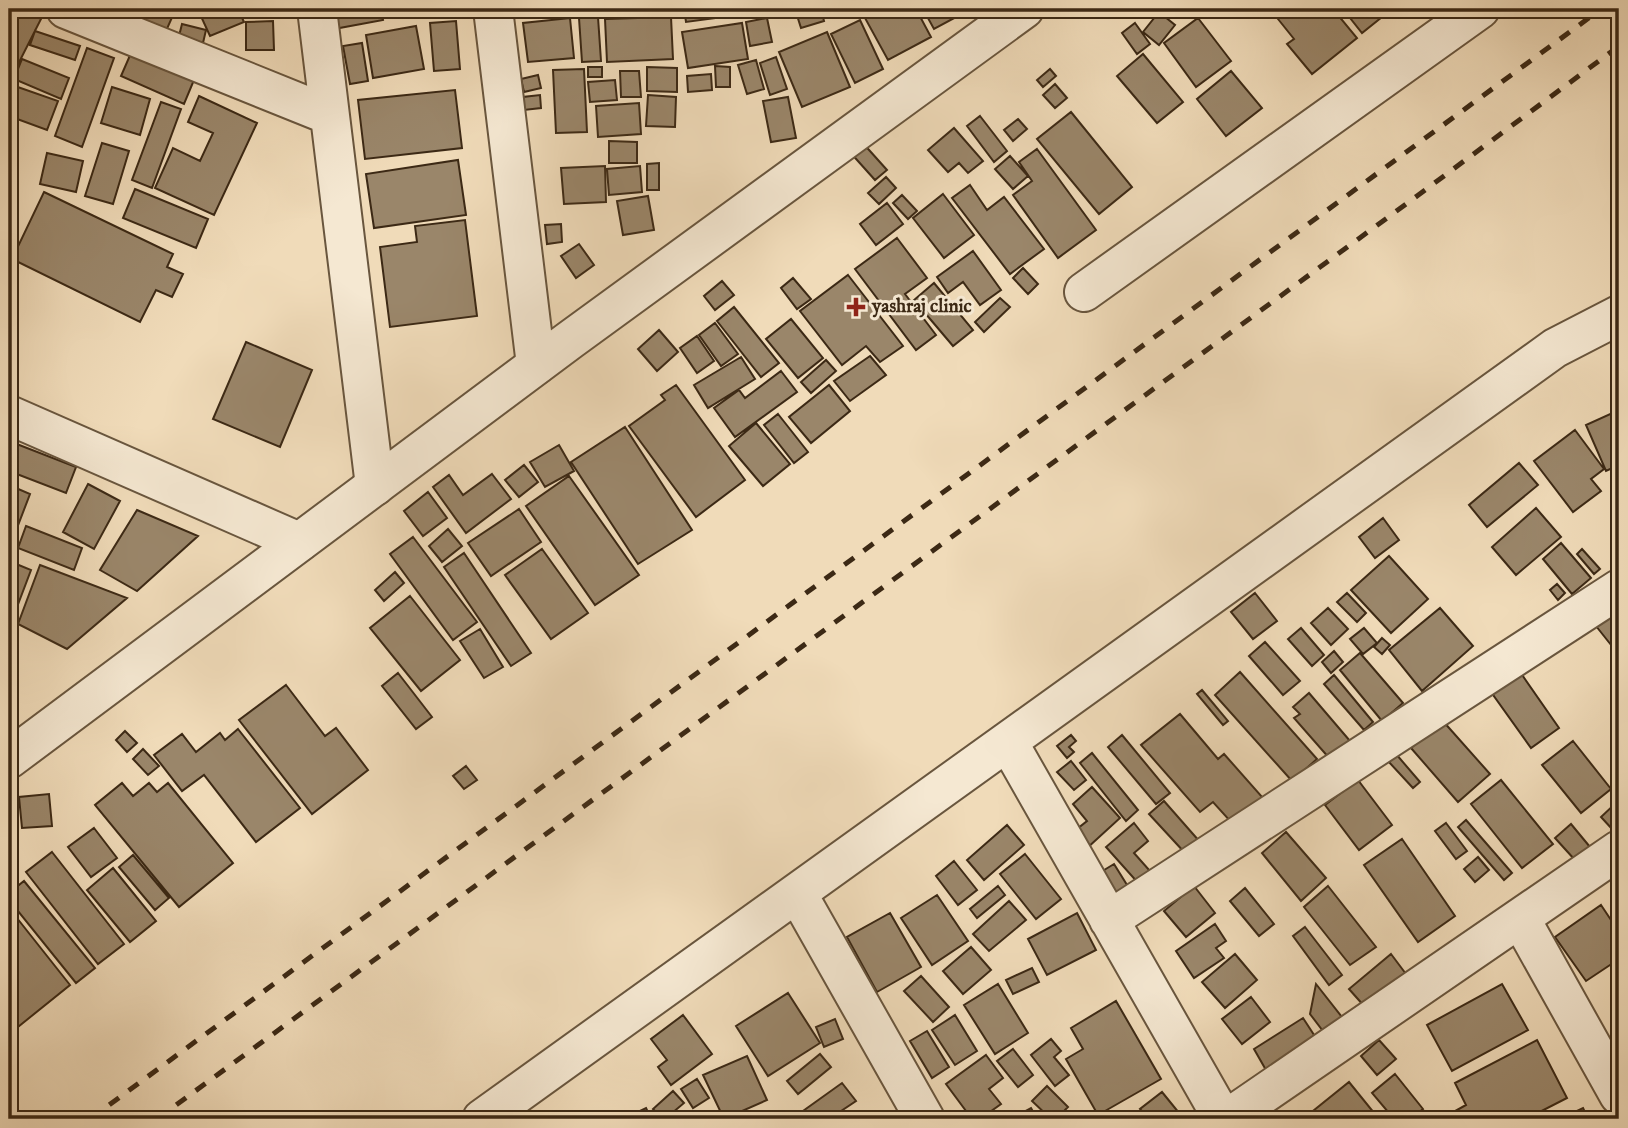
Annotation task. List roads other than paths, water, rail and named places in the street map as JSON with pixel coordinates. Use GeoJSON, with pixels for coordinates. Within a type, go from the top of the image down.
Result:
{"type":"FeatureCollection","features":[{"type":"Feature","properties":{"kind":"street"},"geometry":{"type":"LineString","coordinates":[[66,9],[330,115]]}},
{"type":"Feature","properties":{"kind":"street"},"geometry":{"type":"LineString","coordinates":[[317,9],[375,486]]}},
{"type":"Feature","properties":{"kind":"street"},"geometry":{"type":"LineString","coordinates":[[493,9],[537,365]]}},
{"type":"Feature","properties":{"kind":"street"},"geometry":{"type":"LineString","coordinates":[[9,759],[537,365],[1024,9]]}},
{"type":"Feature","properties":{"kind":"street"},"geometry":{"type":"LineString","coordinates":[[1084,292],[1480,9]]}},
{"type":"Feature","properties":{"kind":"street"},"geometry":{"type":"LineString","coordinates":[[482,1119],[1555,348],[1619,315]]}},
{"type":"Feature","properties":{"kind":"street"},"geometry":{"type":"LineString","coordinates":[[9,415],[299,542]]}},
{"type":"Feature","properties":{"kind":"street"},"geometry":{"type":"LineString","coordinates":[[1109,920],[1619,589]]}},
{"type":"Feature","properties":{"kind":"street"},"geometry":{"type":"LineString","coordinates":[[1008,741],[1225,1119],[1619,850]]}},
{"type":"Feature","properties":{"kind":"street"},"geometry":{"type":"LineString","coordinates":[[797,893],[925,1119]]}},
{"type":"Feature","properties":{"kind":"street"},"geometry":{"type":"LineString","coordinates":[[1520,918],[1619,1095]]}},
{"type":"Feature","properties":{"kind":"railway"},"geometry":{"type":"LineString","coordinates":[[90,1119],[1601,9]]}},
{"type":"Feature","properties":{"kind":"railway"},"geometry":{"type":"LineString","coordinates":[[157,1119],[1619,46]]}},
{"type":"Feature","properties":{"kind":"place","name":"yashraj clinic"},"geometry":{"type":"Point","coordinates":[856,307]}}]}
